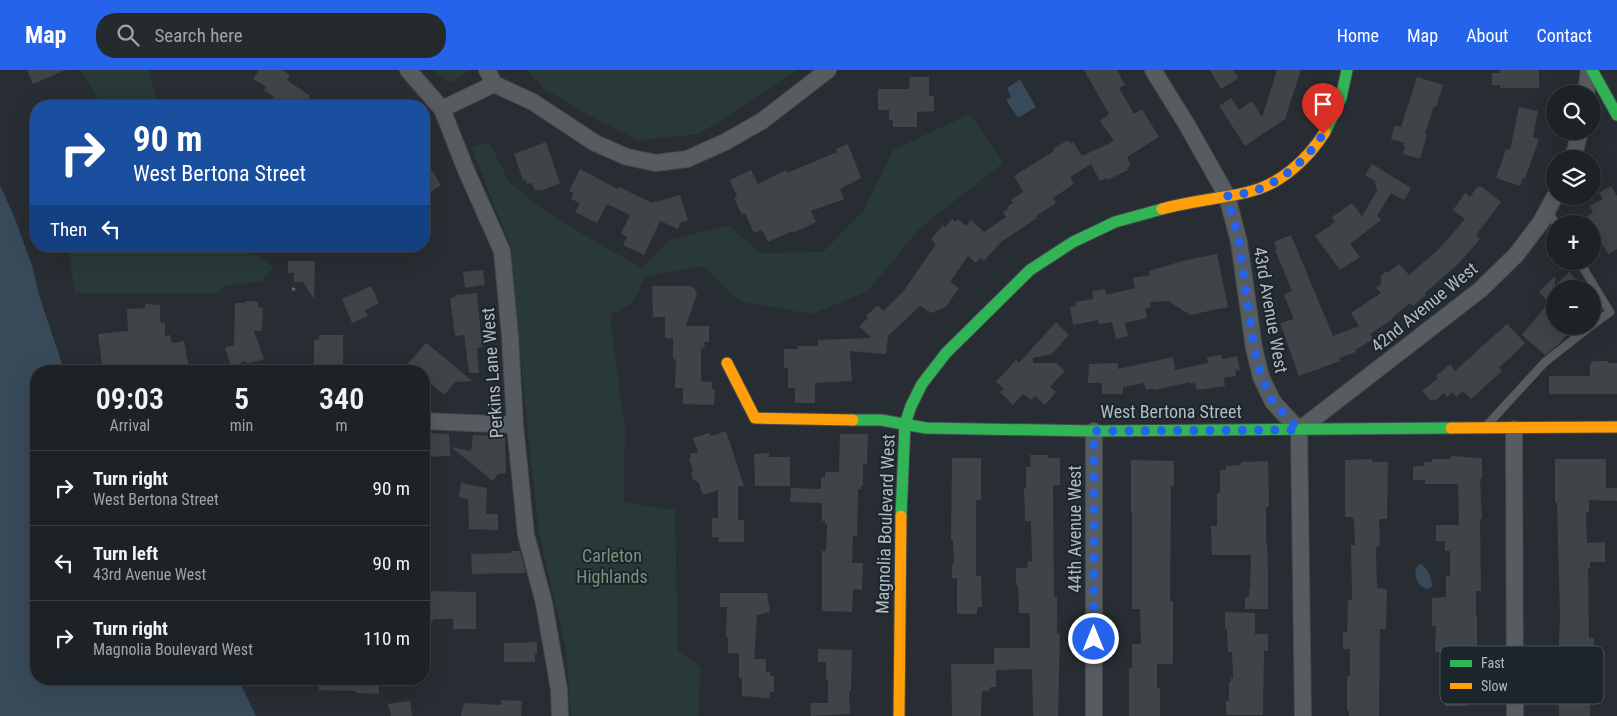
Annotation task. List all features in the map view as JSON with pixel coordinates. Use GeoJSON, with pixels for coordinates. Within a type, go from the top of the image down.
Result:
{"type":"FeatureCollection","features":[{"type":"Feature","properties":{"kind":"street","name":"Perkins Lane West"},"geometry":{"type":"LineString","coordinates":[[408,70],[442,109],[466,170],[502,251],[510,336],[515,425],[526,535],[544,603],[559,689],[560,716]]}},
{"type":"Feature","properties":{"kind":"street"},"geometry":{"type":"LineString","coordinates":[[442,109],[490,77],[533,102],[595,143],[627,157],[656,163],[687,159],[725,142],[762,121],[828,70]]}},
{"type":"Feature","properties":{"kind":"street","name":"43rd Avenue West"},"geometry":{"type":"LineString","coordinates":[[1153,70],[1227,196],[1239,242],[1254,348],[1261,376],[1273,402],[1299,430]]}},
{"type":"Feature","properties":{"kind":"street","name":"Magnolia Boulevard West"},"geometry":{"type":"LineString","coordinates":[[899,716],[901,523],[905,424],[922,384],[946,353],[1030,270],[1073,242],[1115,222],[1171,206],[1250,192],[1272,183],[1296,166],[1316,146],[1330,123],[1341,98],[1347,70]]}},
{"type":"Feature","properties":{"kind":"street"},"geometry":{"type":"LineString","coordinates":[[1588,85],[1590,70]]}},
{"type":"Feature","properties":{"kind":"street"},"geometry":{"type":"LineString","coordinates":[[1590,70],[1617,115]]}},
{"type":"Feature","properties":{"kind":"street","name":"42nd Avenue West"},"geometry":{"type":"LineString","coordinates":[[1299,430],[1480,290],[1516,255],[1541,222],[1553,210]]}},
{"type":"Feature","properties":{"kind":"street","name":"West Bertona Street"},"geometry":{"type":"LineString","coordinates":[[727,364],[755,418],[881,420],[926,428],[1094,431],[1617,427]]}},
{"type":"Feature","properties":{"kind":"street"},"geometry":{"type":"LineString","coordinates":[[430,421],[515,425]]}},
{"type":"Feature","properties":{"kind":"street"},"geometry":{"type":"LineString","coordinates":[[1514,429],[1514,646]]}},
{"type":"Feature","properties":{"kind":"street"},"geometry":{"type":"LineString","coordinates":[[1299,430],[1303,716]]}},
{"type":"Feature","properties":{"kind":"street","name":"44th Avenue West"},"geometry":{"type":"LineString","coordinates":[[1094,431],[1094,716]]}},
{"type":"Feature","properties":{"kind":"lane"},"geometry":{"type":"LineString","coordinates":[[1601,297],[1610,312],[1601,319]]}},
{"type":"Feature","properties":{"kind":"lane"},"geometry":{"type":"LineString","coordinates":[[1484,429],[1545,362],[1580,335]]}},
{"type":"Feature","properties":{"kind":"green space"},"geometry":{"type":"Polygon","coordinates":[[[81,70],[149,70],[156,100],[98,100],[81,70]]]}},
{"type":"Feature","properties":{"kind":"green space"},"geometry":{"type":"Polygon","coordinates":[[[433,70],[471,70],[451,83],[433,70]]]}},
{"type":"Feature","properties":{"kind":"green space"},"geometry":{"type":"Polygon","coordinates":[[[527,70],[798,70],[699,134],[638,140],[590,116],[543,88],[527,70]]]}},
{"type":"Feature","properties":{"kind":"green space","name":"Carleton Highlands"},"geometry":{"type":"Polygon","coordinates":[[[970,114],[1003,163],[919,229],[867,292],[812,314],[741,302],[704,266],[645,277],[633,303],[612,314],[611,326],[625,428],[624,502],[675,510],[678,651],[701,667],[698,716],[571,716],[566,650],[539,533],[510,242],[472,148],[489,142],[508,180],[536,205],[642,268],[669,240],[729,225],[759,253],[823,252],[864,210],[893,150],[970,114]]]}},
{"type":"Feature","properties":{"kind":"green space"},"geometry":{"type":"Polygon","coordinates":[[[69,252],[252,252],[274,267],[262,281],[224,286],[219,293],[75,293],[69,252]]]}},
{"type":"Feature","properties":{"kind":"water"},"geometry":{"type":"Polygon","coordinates":[[[1020,79],[1036,107],[1018,118],[1006,100],[1011,97],[1007,88],[1020,79]]]}},
{"type":"Feature","properties":{"kind":"water"},"geometry":{"type":"Polygon","coordinates":[[[0,185],[32,265],[39,295],[63,365],[30,365],[30,685],[241,685],[256,716],[0,716],[0,185]]]}},
{"type":"Feature","properties":{"kind":"water"},"geometry":{"type":"Polygon","coordinates":[[[1421,564],[1428,571],[1431,580],[1432,586],[1427,589],[1416,579],[1416,568],[1421,564]]]}},
{"type":"Feature","properties":{"kind":"building"},"geometry":{"type":"Polygon","coordinates":[[[27,70],[65,70],[33,84],[27,70]]]}},
{"type":"Feature","properties":{"kind":"building"},"geometry":{"type":"Polygon","coordinates":[[[259,70],[282,70],[290,75],[287,80],[310,96],[307,100],[272,100],[274,97],[264,90],[266,87],[253,79],[259,70]]]}},
{"type":"Feature","properties":{"kind":"building"},"geometry":{"type":"Polygon","coordinates":[[[1084,70],[1117,70],[1125,85],[1119,88],[1134,114],[1142,109],[1159,137],[1127,157],[1131,166],[1127,168],[1128,170],[1107,180],[1106,178],[1100,181],[1091,164],[1070,177],[1074,184],[1053,198],[1056,203],[1001,242],[984,261],[980,258],[976,263],[968,256],[950,282],[959,288],[946,307],[931,313],[920,306],[888,336],[886,354],[850,351],[852,381],[815,383],[815,403],[795,403],[795,388],[788,388],[788,368],[784,368],[784,349],[798,349],[798,346],[818,346],[818,340],[871,338],[859,326],[868,318],[866,316],[878,305],[883,311],[903,292],[936,244],[931,239],[943,225],[945,227],[952,219],[955,222],[958,219],[966,226],[971,220],[984,232],[1006,217],[1003,212],[1013,203],[1011,200],[1023,192],[1014,176],[1068,140],[1070,144],[1073,142],[1082,156],[1114,141],[1100,121],[1109,114],[1084,70]]]}},
{"type":"Feature","properties":{"kind":"building"},"geometry":{"type":"Polygon","coordinates":[[[1210,70],[1233,70],[1239,78],[1221,89],[1210,70]]]}},
{"type":"Feature","properties":{"kind":"building"},"geometry":{"type":"Polygon","coordinates":[[[1277,70],[1301,70],[1285,119],[1245,146],[1219,106],[1231,98],[1239,110],[1252,101],[1262,117],[1277,70]]]}},
{"type":"Feature","properties":{"kind":"building"},"geometry":{"type":"Polygon","coordinates":[[[1500,70],[1539,70],[1539,88],[1500,88],[1500,85],[1492,85],[1492,73],[1500,73],[1500,70]]]}},
{"type":"Feature","properties":{"kind":"building"},"geometry":{"type":"Polygon","coordinates":[[[910,77],[929,77],[929,96],[934,96],[934,111],[917,112],[917,127],[893,127],[893,120],[889,120],[889,110],[878,110],[878,89],[909,89],[910,77]]]}},
{"type":"Feature","properties":{"kind":"building"},"geometry":{"type":"Polygon","coordinates":[[[1417,77],[1443,85],[1425,134],[1427,135],[1420,159],[1403,154],[1404,143],[1391,139],[1395,125],[1401,127],[1417,77]]]}},
{"type":"Feature","properties":{"kind":"building"},"geometry":{"type":"Polygon","coordinates":[[[1519,107],[1538,111],[1533,137],[1539,139],[1525,178],[1523,178],[1520,186],[1496,178],[1506,149],[1510,150],[1519,107]]]}},
{"type":"Feature","properties":{"kind":"building"},"geometry":{"type":"Polygon","coordinates":[[[546,142],[560,183],[541,191],[540,189],[535,191],[532,183],[527,184],[526,179],[523,180],[514,154],[546,142]]]}},
{"type":"Feature","properties":{"kind":"building"},"geometry":{"type":"Polygon","coordinates":[[[848,144],[861,178],[840,189],[844,199],[811,211],[816,222],[793,233],[792,231],[768,242],[762,230],[754,233],[745,213],[742,215],[734,198],[737,196],[730,180],[751,170],[758,184],[786,170],[787,173],[837,152],[836,149],[848,144]]]}},
{"type":"Feature","properties":{"kind":"building"},"geometry":{"type":"Polygon","coordinates":[[[1372,164],[1411,188],[1404,200],[1391,193],[1377,216],[1381,220],[1350,244],[1360,257],[1340,270],[1315,236],[1335,222],[1332,217],[1352,203],[1362,216],[1377,191],[1375,181],[1365,175],[1372,164]]]}},
{"type":"Feature","properties":{"kind":"building"},"geometry":{"type":"Polygon","coordinates":[[[430,168],[441,185],[430,193],[430,168]]]}},
{"type":"Feature","properties":{"kind":"building"},"geometry":{"type":"Polygon","coordinates":[[[580,169],[618,189],[619,187],[652,203],[680,195],[688,220],[681,222],[678,229],[660,221],[644,255],[623,245],[627,237],[621,233],[630,215],[607,204],[597,223],[575,212],[580,203],[571,199],[574,193],[569,191],[580,169]]]}},
{"type":"Feature","properties":{"kind":"building"},"geometry":{"type":"Polygon","coordinates":[[[1611,186],[1617,196],[1617,249],[1608,254],[1601,242],[1601,215],[1589,215],[1593,213],[1589,206],[1601,205],[1601,200],[1603,199],[1601,192],[1611,186]]]}},
{"type":"Feature","properties":{"kind":"building"},"geometry":{"type":"Polygon","coordinates":[[[1477,187],[1482,187],[1501,202],[1476,235],[1480,239],[1458,264],[1413,306],[1410,303],[1393,319],[1370,334],[1373,339],[1355,350],[1356,352],[1339,358],[1340,361],[1299,376],[1280,323],[1294,319],[1284,295],[1292,291],[1275,250],[1277,249],[1274,242],[1291,235],[1333,336],[1359,326],[1351,313],[1381,293],[1376,288],[1381,284],[1381,276],[1385,272],[1389,272],[1399,264],[1409,275],[1439,249],[1465,219],[1453,210],[1465,193],[1470,197],[1477,187]]]}},
{"type":"Feature","properties":{"kind":"building"},"geometry":{"type":"Polygon","coordinates":[[[1217,254],[1228,307],[1190,315],[1168,301],[1150,302],[1151,307],[1145,309],[1147,318],[1125,323],[1128,336],[1116,339],[1112,322],[1099,324],[1098,320],[1073,325],[1070,307],[1076,306],[1075,302],[1093,299],[1092,291],[1105,289],[1106,295],[1135,288],[1133,278],[1150,275],[1149,271],[1182,261],[1217,254]]]}},
{"type":"Feature","properties":{"kind":"building"},"geometry":{"type":"Polygon","coordinates":[[[288,261],[315,261],[314,299],[303,282],[294,282],[294,273],[288,273],[288,261]]]}},
{"type":"Feature","properties":{"kind":"building"},"geometry":{"type":"Polygon","coordinates":[[[483,270],[485,285],[465,288],[463,272],[483,270]]]}},
{"type":"Feature","properties":{"kind":"building"},"geometry":{"type":"Polygon","coordinates":[[[1569,272],[1577,280],[1561,280],[1569,272]]]}},
{"type":"Feature","properties":{"kind":"building"},"geometry":{"type":"Polygon","coordinates":[[[1546,285],[1546,299],[1539,292],[1546,285]]]}},
{"type":"Feature","properties":{"kind":"building"},"geometry":{"type":"Polygon","coordinates":[[[371,286],[379,303],[365,310],[368,316],[352,323],[342,299],[371,286]]]}},
{"type":"Feature","properties":{"kind":"building"},"geometry":{"type":"Polygon","coordinates":[[[652,286],[689,286],[694,288],[697,294],[686,326],[709,326],[709,342],[704,342],[705,347],[701,348],[701,381],[712,382],[712,389],[715,389],[714,405],[683,404],[683,388],[675,388],[676,362],[673,359],[673,338],[665,338],[665,317],[653,317],[652,286]]]}},
{"type":"Feature","properties":{"kind":"building"},"geometry":{"type":"Polygon","coordinates":[[[477,293],[482,347],[477,348],[479,373],[469,373],[464,335],[455,336],[450,298],[455,297],[455,295],[477,293]]]}},
{"type":"Feature","properties":{"kind":"building"},"geometry":{"type":"Polygon","coordinates":[[[246,301],[258,302],[258,307],[263,308],[262,331],[254,331],[264,359],[247,364],[246,361],[231,365],[225,348],[234,345],[235,303],[245,303],[246,301]]]}},
{"type":"Feature","properties":{"kind":"building"},"geometry":{"type":"Polygon","coordinates":[[[145,304],[160,305],[160,322],[165,323],[165,336],[170,335],[172,343],[184,341],[188,365],[102,365],[98,334],[128,331],[127,309],[145,308],[145,304]]]}},
{"type":"Feature","properties":{"kind":"building"},"geometry":{"type":"Polygon","coordinates":[[[1546,306],[1546,335],[1566,335],[1545,355],[1522,335],[1546,306]]]}},
{"type":"Feature","properties":{"kind":"building"},"geometry":{"type":"Polygon","coordinates":[[[1056,322],[1069,335],[1052,354],[1033,358],[1033,363],[1056,363],[1065,371],[1050,387],[1056,392],[1045,405],[1035,396],[1031,400],[1023,394],[1013,405],[1000,392],[1004,389],[996,382],[1016,360],[1019,363],[1056,322]]]}},
{"type":"Feature","properties":{"kind":"building"},"geometry":{"type":"Polygon","coordinates":[[[1507,324],[1525,343],[1499,368],[1502,371],[1471,399],[1463,391],[1456,397],[1452,392],[1447,397],[1444,393],[1435,401],[1433,399],[1431,401],[1422,391],[1438,378],[1436,376],[1450,364],[1455,371],[1507,324]]]}},
{"type":"Feature","properties":{"kind":"building"},"geometry":{"type":"Polygon","coordinates":[[[319,335],[343,335],[343,365],[314,365],[314,340],[319,340],[319,335]]]}},
{"type":"Feature","properties":{"kind":"building"},"geometry":{"type":"Polygon","coordinates":[[[426,343],[472,381],[455,382],[444,395],[430,383],[430,365],[407,365],[426,343]]]}},
{"type":"Feature","properties":{"kind":"building"},"geometry":{"type":"Polygon","coordinates":[[[1222,355],[1222,359],[1237,356],[1240,370],[1235,371],[1236,376],[1224,378],[1225,386],[1197,390],[1195,383],[1190,384],[1190,382],[1146,390],[1144,383],[1123,387],[1123,394],[1102,394],[1102,383],[1088,383],[1089,364],[1118,363],[1118,369],[1173,357],[1175,370],[1208,363],[1207,357],[1222,355]]]}},
{"type":"Feature","properties":{"kind":"building"},"geometry":{"type":"Polygon","coordinates":[[[1594,361],[1617,363],[1617,394],[1549,394],[1549,376],[1590,376],[1590,364],[1594,361]]]}},
{"type":"Feature","properties":{"kind":"building"},"geometry":{"type":"Polygon","coordinates":[[[726,431],[744,486],[738,486],[738,520],[744,520],[744,542],[719,542],[719,537],[712,537],[712,518],[718,518],[718,490],[703,495],[699,483],[693,479],[691,474],[693,470],[689,458],[691,457],[690,454],[698,452],[693,438],[709,433],[711,436],[726,431]]]}},
{"type":"Feature","properties":{"kind":"building"},"geometry":{"type":"Polygon","coordinates":[[[430,433],[449,434],[450,456],[430,457],[430,433]]]}},
{"type":"Feature","properties":{"kind":"building"},"geometry":{"type":"Polygon","coordinates":[[[840,434],[868,434],[867,464],[863,464],[863,486],[861,486],[861,489],[858,489],[857,536],[853,536],[852,563],[863,563],[862,590],[853,589],[852,612],[822,611],[822,551],[826,551],[827,524],[825,524],[825,521],[822,521],[822,503],[790,502],[791,488],[821,489],[821,478],[825,477],[825,472],[839,472],[840,434]]]}},
{"type":"Feature","properties":{"kind":"building"},"geometry":{"type":"Polygon","coordinates":[[[473,435],[505,436],[506,473],[498,474],[493,481],[451,447],[471,451],[473,435]]]}},
{"type":"Feature","properties":{"kind":"building"},"geometry":{"type":"Polygon","coordinates":[[[769,453],[769,457],[790,457],[790,486],[755,486],[754,454],[769,453]]]}},
{"type":"Feature","properties":{"kind":"building"},"geometry":{"type":"Polygon","coordinates":[[[1030,455],[1048,455],[1048,458],[1060,458],[1060,485],[1053,485],[1054,597],[1057,597],[1057,634],[1060,634],[1058,716],[1033,716],[1032,669],[996,670],[996,687],[991,687],[988,691],[982,691],[981,716],[952,716],[951,664],[994,664],[994,648],[1030,648],[1030,613],[1019,613],[1016,568],[1028,568],[1027,562],[1032,561],[1031,521],[1025,521],[1024,488],[1026,488],[1026,467],[1031,467],[1030,455]]]}},
{"type":"Feature","properties":{"kind":"building"},"geometry":{"type":"Polygon","coordinates":[[[1451,456],[1482,458],[1482,479],[1480,479],[1482,519],[1480,519],[1481,591],[1476,591],[1477,646],[1440,646],[1440,652],[1435,652],[1436,626],[1432,626],[1432,598],[1446,597],[1446,576],[1450,576],[1450,551],[1445,551],[1445,541],[1436,541],[1436,525],[1459,525],[1458,484],[1425,484],[1425,480],[1413,480],[1413,466],[1424,466],[1424,462],[1432,462],[1432,459],[1451,459],[1451,456]]]}},
{"type":"Feature","properties":{"kind":"building"},"geometry":{"type":"Polygon","coordinates":[[[952,458],[981,458],[981,500],[976,500],[976,576],[981,576],[982,607],[977,607],[977,614],[957,614],[957,578],[952,578],[952,564],[954,564],[953,540],[951,540],[952,458]]]}},
{"type":"Feature","properties":{"kind":"building"},"geometry":{"type":"Polygon","coordinates":[[[1372,459],[1372,462],[1388,462],[1387,519],[1379,519],[1380,546],[1377,546],[1376,552],[1377,588],[1387,589],[1386,629],[1380,629],[1379,716],[1349,716],[1349,711],[1347,711],[1347,676],[1350,676],[1350,649],[1343,649],[1343,632],[1347,632],[1348,600],[1352,600],[1351,545],[1355,545],[1354,519],[1353,517],[1345,517],[1345,460],[1372,459]]]}},
{"type":"Feature","properties":{"kind":"building"},"geometry":{"type":"Polygon","coordinates":[[[1555,459],[1606,459],[1606,488],[1617,488],[1617,501],[1589,500],[1589,512],[1586,512],[1587,543],[1605,542],[1605,562],[1590,562],[1590,568],[1588,568],[1589,638],[1594,638],[1594,646],[1559,646],[1557,503],[1555,503],[1555,459]]]}},
{"type":"Feature","properties":{"kind":"building"},"geometry":{"type":"Polygon","coordinates":[[[1131,460],[1174,461],[1174,486],[1171,486],[1170,601],[1173,601],[1173,661],[1172,664],[1157,664],[1157,688],[1160,688],[1160,716],[1129,716],[1129,668],[1132,668],[1132,644],[1141,644],[1140,609],[1132,609],[1131,460]]]}},
{"type":"Feature","properties":{"kind":"building"},"geometry":{"type":"Polygon","coordinates":[[[1268,461],[1269,507],[1266,507],[1266,543],[1268,609],[1245,609],[1245,597],[1249,597],[1250,589],[1251,555],[1212,555],[1211,526],[1217,526],[1217,493],[1220,493],[1220,470],[1226,470],[1226,466],[1241,465],[1241,462],[1268,461]]]}},
{"type":"Feature","properties":{"kind":"building"},"geometry":{"type":"Polygon","coordinates":[[[461,483],[487,488],[486,514],[498,514],[498,530],[469,529],[468,499],[459,497],[461,483]]]}},
{"type":"Feature","properties":{"kind":"building"},"geometry":{"type":"Polygon","coordinates":[[[511,551],[520,551],[526,573],[472,574],[471,554],[511,553],[511,551]]]}},
{"type":"Feature","properties":{"kind":"building"},"geometry":{"type":"Polygon","coordinates":[[[430,591],[476,592],[476,629],[453,629],[453,619],[434,619],[430,624],[430,591]]]}},
{"type":"Feature","properties":{"kind":"building"},"geometry":{"type":"Polygon","coordinates":[[[720,593],[767,593],[770,612],[757,615],[754,659],[766,659],[766,672],[771,672],[770,676],[774,676],[774,692],[770,692],[769,698],[742,696],[742,678],[739,678],[739,654],[728,653],[728,637],[726,637],[727,607],[720,607],[720,593]]]}},
{"type":"Feature","properties":{"kind":"building"},"geometry":{"type":"Polygon","coordinates":[[[1225,612],[1255,613],[1255,634],[1268,634],[1268,651],[1264,651],[1263,715],[1226,715],[1226,701],[1229,701],[1229,682],[1233,678],[1232,652],[1228,652],[1225,612]]]}},
{"type":"Feature","properties":{"kind":"building"},"geometry":{"type":"Polygon","coordinates":[[[537,642],[535,662],[504,662],[504,643],[537,642]]]}},
{"type":"Feature","properties":{"kind":"building"},"geometry":{"type":"Polygon","coordinates":[[[818,649],[852,650],[851,691],[849,691],[850,714],[811,716],[810,703],[828,703],[826,662],[818,662],[818,649]]]}},
{"type":"Feature","properties":{"kind":"building"},"geometry":{"type":"Polygon","coordinates":[[[319,685],[379,685],[379,694],[319,690],[319,685]]]}},
{"type":"Feature","properties":{"kind":"building"},"geometry":{"type":"Polygon","coordinates":[[[501,700],[522,701],[521,716],[461,716],[464,703],[501,705],[501,700]]]}},
{"type":"Feature","properties":{"kind":"building"},"geometry":{"type":"Polygon","coordinates":[[[410,701],[412,716],[391,716],[388,704],[410,701]]]}},
{"type":"Feature","properties":{"kind":"building"},"geometry":{"type":"Polygon","coordinates":[[[1445,704],[1467,704],[1467,706],[1445,706],[1445,704]]]}},
{"type":"Feature","properties":{"kind":"building"},"geometry":{"type":"Polygon","coordinates":[[[1559,704],[1590,704],[1590,716],[1559,716],[1559,704]]]}},
{"type":"Feature","properties":{"kind":"traffic: fast"},"geometry":{"type":"LineString","coordinates":[[1325,132],[1341,98],[1347,70]]}},
{"type":"Feature","properties":{"kind":"traffic: fast"},"geometry":{"type":"LineString","coordinates":[[1592,70],[1617,115]]}},
{"type":"Feature","properties":{"kind":"traffic: fast"},"geometry":{"type":"LineString","coordinates":[[901,516],[905,424],[911,406],[922,384],[946,353],[1030,270],[1073,242],[1115,222],[1162,209]]}},
{"type":"Feature","properties":{"kind":"traffic: fast"},"geometry":{"type":"LineString","coordinates":[[853,420],[881,420],[926,428],[1094,431],[1451,428]]}},
{"type":"Feature","properties":{"kind":"traffic: slow"},"geometry":{"type":"LineString","coordinates":[[1162,209],[1260,189],[1292,170],[1310,152],[1325,132]]}},
{"type":"Feature","properties":{"kind":"traffic: slow"},"geometry":{"type":"LineString","coordinates":[[727,363],[755,418],[853,420]]}},
{"type":"Feature","properties":{"kind":"traffic: slow"},"geometry":{"type":"LineString","coordinates":[[1451,428],[1617,427]]}},
{"type":"Feature","properties":{"kind":"traffic: slow"},"geometry":{"type":"LineString","coordinates":[[899,716],[901,516]]}},
{"type":"Feature","properties":{"kind":"route"},"geometry":{"type":"LineString","coordinates":[[1094,639],[1094,431],[1299,430],[1273,402],[1261,376],[1254,348],[1239,242],[1227,196],[1250,192],[1272,183],[1296,166],[1316,146],[1323,134]]}}]}
